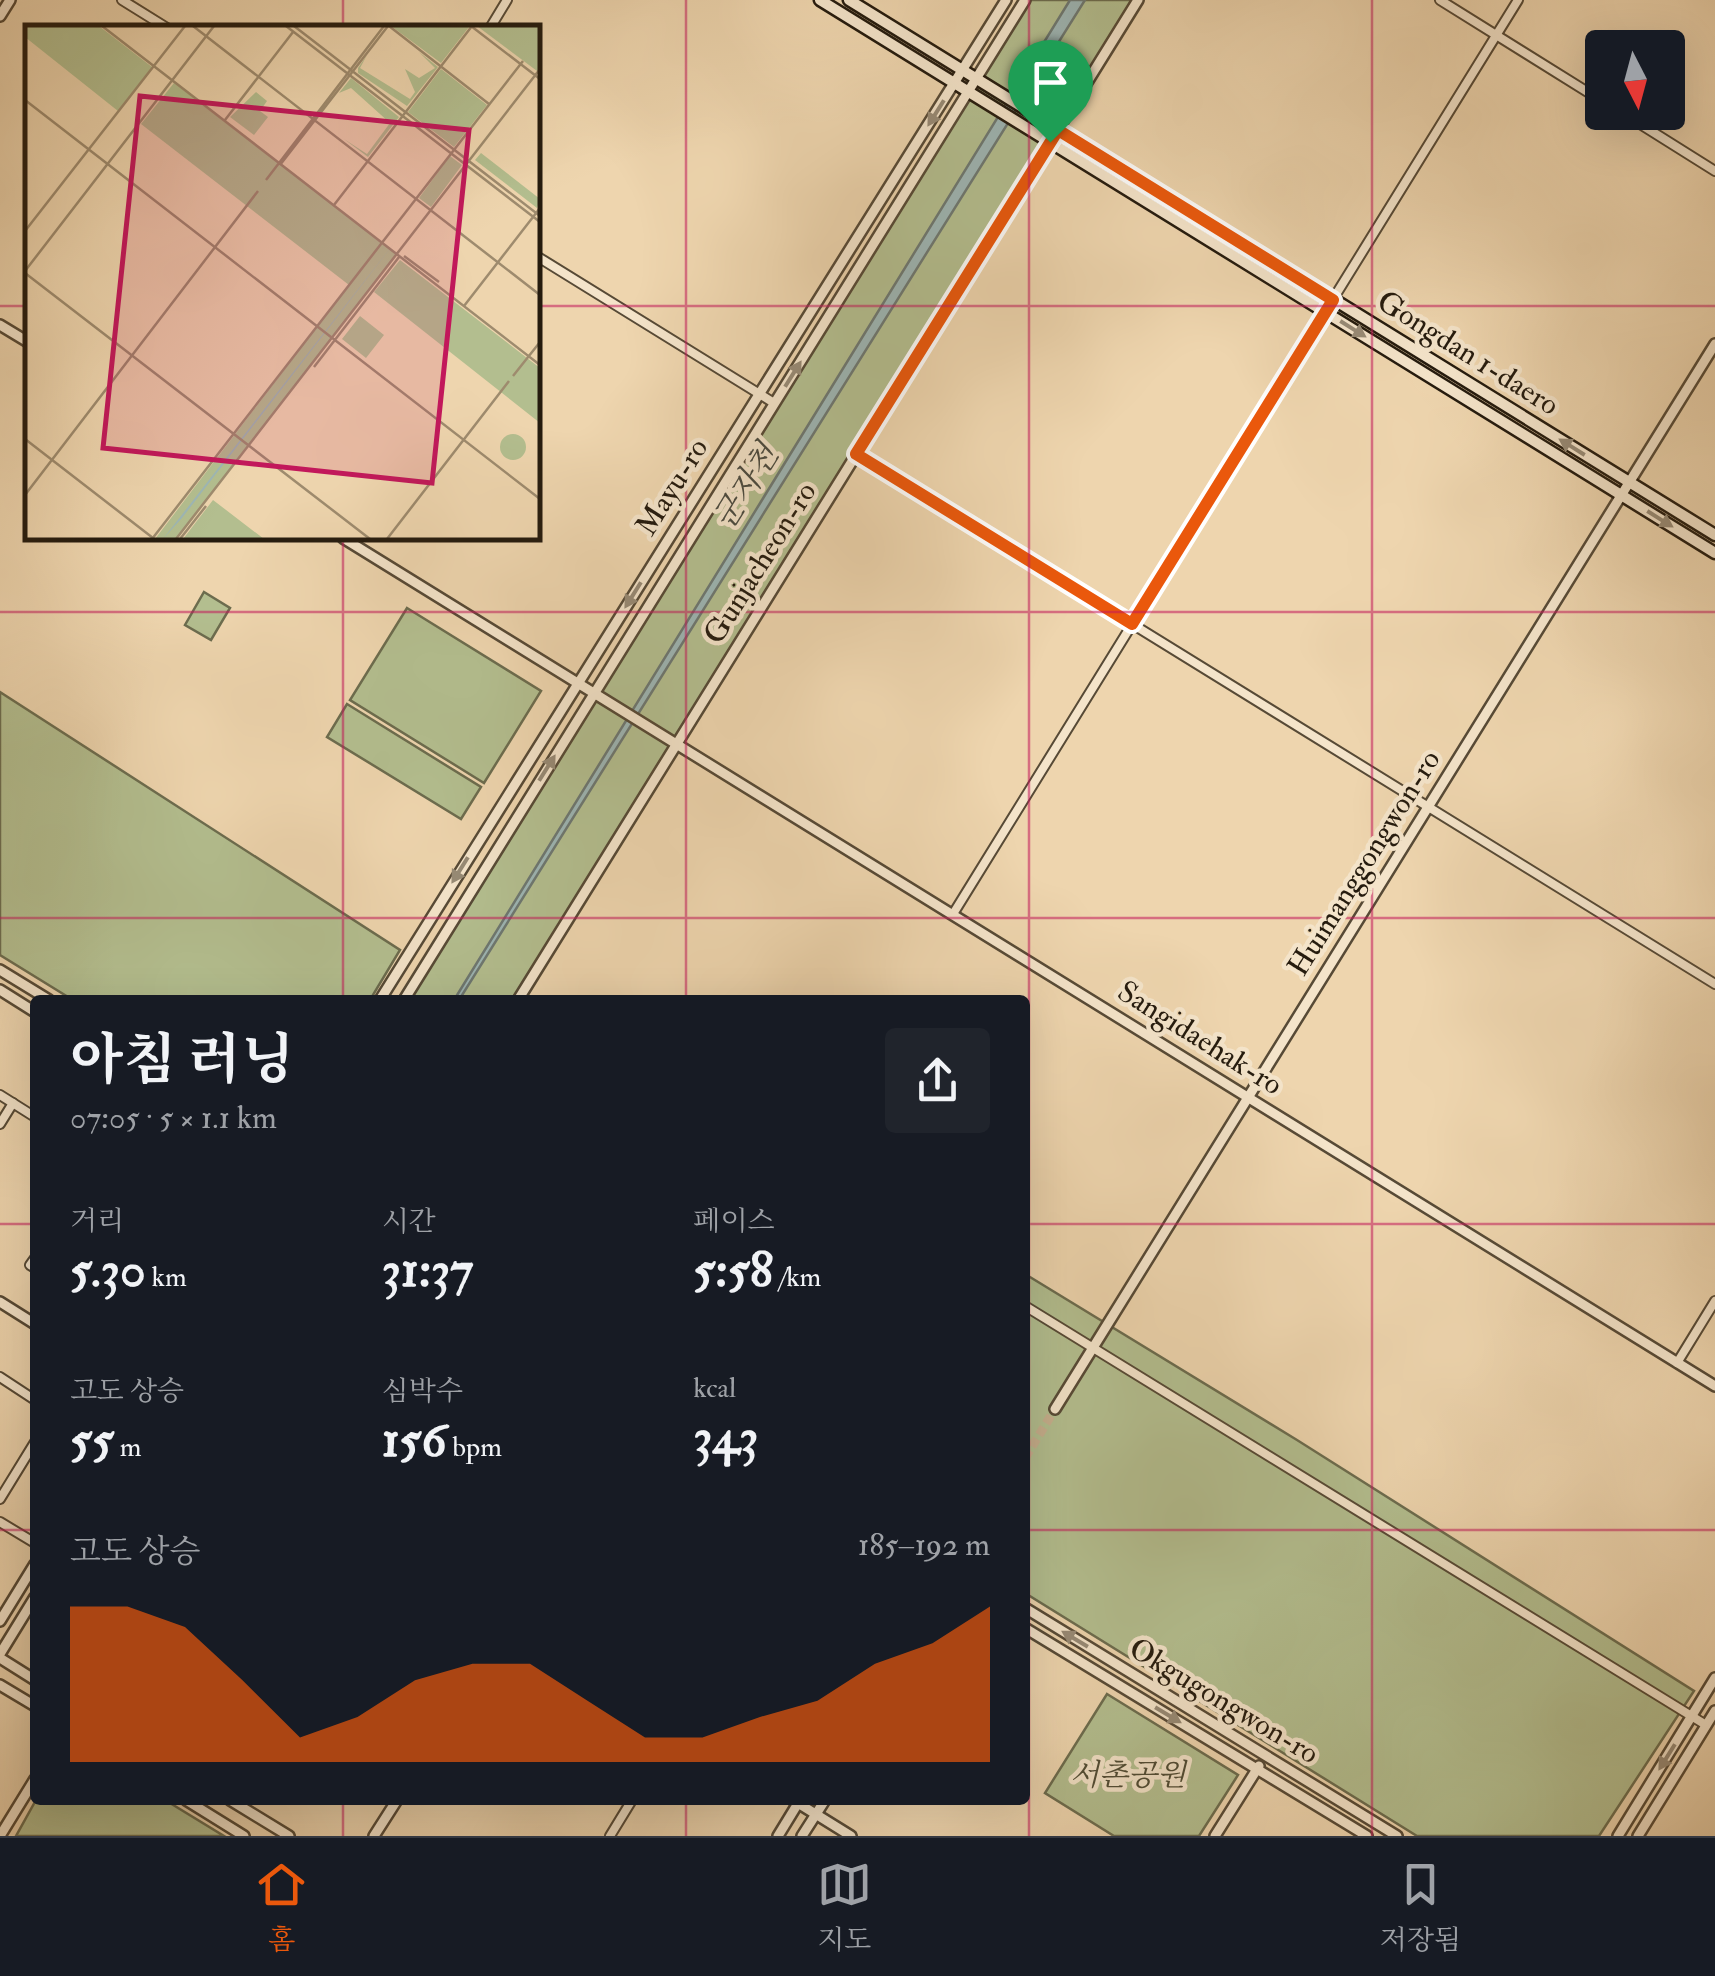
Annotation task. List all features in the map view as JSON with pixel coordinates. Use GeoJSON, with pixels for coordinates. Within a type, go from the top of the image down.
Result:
{"type":"FeatureCollection","features":[{"type":"Feature","properties":{"kind":"main road"},"geometry":{"type":"LineString","coordinates":[[820,0],[1715,553]]}},
{"type":"Feature","properties":{"kind":"main road"},"geometry":{"type":"LineString","coordinates":[[849,0],[976,79]]}},
{"type":"Feature","properties":{"kind":"main road","name":"Gongdan 1-daero"},"geometry":{"type":"LineString","coordinates":[[976,79],[1715,535]]}},
{"type":"Feature","properties":{"kind":"street"},"geometry":{"type":"LineString","coordinates":[[0,16],[10,0]]}},
{"type":"Feature","properties":{"kind":"street"},"geometry":{"type":"LineString","coordinates":[[122,0],[162,25]]}},
{"type":"Feature","properties":{"kind":"street"},"geometry":{"type":"LineString","coordinates":[[492,25],[507,0]]}},
{"type":"Feature","properties":{"kind":"street","name":"Mayu-ro"},"geometry":{"type":"LineString","coordinates":[[383,995],[1006,0]]}},
{"type":"Feature","properties":{"kind":"street","name":"Mayu-ro"},"geometry":{"type":"LineString","coordinates":[[407,995],[1025,0]]}},
{"type":"Feature","properties":{"kind":"street","name":"Gunjacheon-ro"},"geometry":{"type":"LineString","coordinates":[[524,995],[1138,0]]}},
{"type":"Feature","properties":{"kind":"street"},"geometry":{"type":"LineString","coordinates":[[1440,0],[1585,91]]}},
{"type":"Feature","properties":{"kind":"street"},"geometry":{"type":"LineString","coordinates":[[953,914],[1518,0]]}},
{"type":"Feature","properties":{"kind":"street"},"geometry":{"type":"LineString","coordinates":[[1650,130],[1715,171]]}},
{"type":"Feature","properties":{"kind":"street"},"geometry":{"type":"LineString","coordinates":[[540,258],[774,403]]}},
{"type":"Feature","properties":{"kind":"street"},"geometry":{"type":"LineString","coordinates":[[0,325],[25,340]]}},
{"type":"Feature","properties":{"kind":"street","name":"Huimanggongwon-ro"},"geometry":{"type":"LineString","coordinates":[[1055,1409],[1715,344]]}},
{"type":"Feature","properties":{"kind":"street"},"geometry":{"type":"LineString","coordinates":[[856,454],[1715,984]]}},
{"type":"Feature","properties":{"kind":"street"},"geometry":{"type":"LineString","coordinates":[[346,540],[594,692]]}},
{"type":"Feature","properties":{"kind":"street","name":"Sangidaehak-ro"},"geometry":{"type":"LineString","coordinates":[[594,692],[1715,1386]]}},
{"type":"Feature","properties":{"kind":"street"},"geometry":{"type":"LineString","coordinates":[[0,970],[40,995]]}},
{"type":"Feature","properties":{"kind":"street"},"geometry":{"type":"LineString","coordinates":[[0,990],[30,1009]]}},
{"type":"Feature","properties":{"kind":"street"},"geometry":{"type":"LineString","coordinates":[[0,1095],[30,1114]]}},
{"type":"Feature","properties":{"kind":"street"},"geometry":{"type":"LineString","coordinates":[[0,1124],[13,1103]]}},
{"type":"Feature","properties":{"kind":"street"},"geometry":{"type":"LineString","coordinates":[[1677,1363],[1715,1301]]}},
{"type":"Feature","properties":{"kind":"street"},"geometry":{"type":"LineString","coordinates":[[0,1302],[30,1321]]}},
{"type":"Feature","properties":{"kind":"street"},"geometry":{"type":"LineString","coordinates":[[1030,1309],[1706,1726]]}},
{"type":"Feature","properties":{"kind":"street"},"geometry":{"type":"LineString","coordinates":[[0,1377],[30,1397]]}},
{"type":"Feature","properties":{"kind":"street"},"geometry":{"type":"LineString","coordinates":[[0,1499],[30,1450]]}},
{"type":"Feature","properties":{"kind":"street"},"geometry":{"type":"LineString","coordinates":[[0,1522],[30,1540]]}},
{"type":"Feature","properties":{"kind":"street"},"geometry":{"type":"LineString","coordinates":[[0,1621],[30,1572]]}},
{"type":"Feature","properties":{"kind":"street"},"geometry":{"type":"LineString","coordinates":[[30,1605],[0,1656],[30,1677]]}},
{"type":"Feature","properties":{"kind":"street","name":"Okgugongwon-ro"},"geometry":{"type":"LineString","coordinates":[[1030,1611],[1397,1836]]}},
{"type":"Feature","properties":{"kind":"street","name":"Okgugongwon-ro"},"geometry":{"type":"LineString","coordinates":[[1030,1631],[1366,1836]]}},
{"type":"Feature","properties":{"kind":"street"},"geometry":{"type":"LineString","coordinates":[[1618,1836],[1715,1678]]}},
{"type":"Feature","properties":{"kind":"street"},"geometry":{"type":"LineString","coordinates":[[0,1685],[30,1703]]}},
{"type":"Feature","properties":{"kind":"street"},"geometry":{"type":"LineString","coordinates":[[1638,1836],[1715,1711]]}},
{"type":"Feature","properties":{"kind":"street"},"geometry":{"type":"LineString","coordinates":[[1216,1836],[1266,1755]]}},
{"type":"Feature","properties":{"kind":"street"},"geometry":{"type":"LineString","coordinates":[[0,1836],[30,1787]]}},
{"type":"Feature","properties":{"kind":"street"},"geometry":{"type":"LineString","coordinates":[[194,1805],[244,1836]]}},
{"type":"Feature","properties":{"kind":"street"},"geometry":{"type":"LineString","coordinates":[[238,1805],[289,1836]]}},
{"type":"Feature","properties":{"kind":"street"},"geometry":{"type":"LineString","coordinates":[[374,1836],[394,1805]]}},
{"type":"Feature","properties":{"kind":"street"},"geometry":{"type":"LineString","coordinates":[[610,1836],[629,1805]]}},
{"type":"Feature","properties":{"kind":"street"},"geometry":{"type":"LineString","coordinates":[[778,1836],[795,1805]]}},
{"type":"Feature","properties":{"kind":"street"},"geometry":{"type":"LineString","coordinates":[[803,1805],[851,1836]]}},
{"type":"Feature","properties":{"kind":"street"},"geometry":{"type":"LineString","coordinates":[[802,1836],[821,1805]]}},
{"type":"Feature","properties":{"kind":"green space"},"geometry":{"type":"Polygon","coordinates":[[[1024,0],[1138,0],[521,995],[407,995],[1024,0]]]}},
{"type":"Feature","properties":{"kind":"green space"},"geometry":{"type":"Polygon","coordinates":[[[204,592],[230,608],[211,640],[185,625],[204,592]]]}},
{"type":"Feature","properties":{"kind":"green space"},"geometry":{"type":"Polygon","coordinates":[[[407,608],[541,691],[484,783],[350,700],[407,608]]]}},
{"type":"Feature","properties":{"kind":"green space"},"geometry":{"type":"Polygon","coordinates":[[[0,692],[400,950],[373,995],[65,995],[0,955],[0,692]]]}},
{"type":"Feature","properties":{"kind":"green space"},"geometry":{"type":"Polygon","coordinates":[[[347,704],[481,787],[461,819],[327,737],[347,704]]]}},
{"type":"Feature","properties":{"kind":"green space"},"geometry":{"type":"Polygon","coordinates":[[[1030,1277],[1694,1691],[1599,1836],[1417,1836],[1030,1596],[1030,1277]]]}},
{"type":"Feature","properties":{"kind":"green space","name":"서촌공원"},"geometry":{"type":"Polygon","coordinates":[[[1107,1694],[1238,1775],[1199,1836],[1114,1836],[1045,1793],[1107,1694]]]}},
{"type":"Feature","properties":{"kind":"green space"},"geometry":{"type":"Polygon","coordinates":[[[33,1805],[173,1805],[224,1836],[16,1836],[33,1805]]]}},
{"type":"Feature","properties":{"kind":"water"},"geometry":{"type":"Polygon","coordinates":[[[1070,0],[1085,0],[462,995],[457,995],[1070,0]]]}},
{"type":"Feature","properties":{"kind":"tunnel"},"geometry":{"type":"LineString","coordinates":[[1030,1450],[1055,1409]]}},
{"type":"Feature","properties":{"kind":"route"},"geometry":{"type":"LineString","coordinates":[[1058,130],[1333,300],[1132,624],[856,454],[1050,142],[1058,130]]}},
{"type":"Feature","properties":{"kind":"water label","name":"군자천"},"geometry":{"type":"Point","coordinates":[746,487]}}]}
